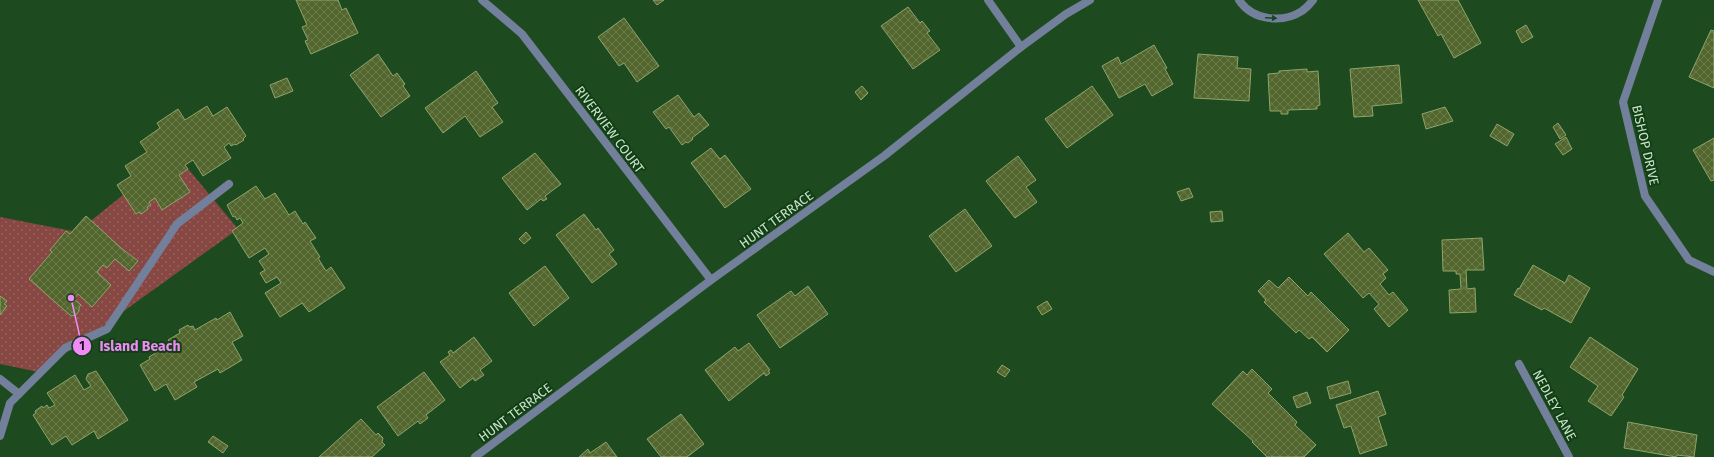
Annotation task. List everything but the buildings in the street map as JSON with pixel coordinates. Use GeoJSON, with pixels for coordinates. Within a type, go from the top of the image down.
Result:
{"type":"FeatureCollection","features":[{"type":"Feature","properties":{"kind":"street","name":"RIVERVIEW COURT"},"geometry":{"type":"LineString","coordinates":[[482,0],[522,34],[711,280]]}},
{"type":"Feature","properties":{"kind":"street"},"geometry":{"type":"LineString","coordinates":[[988,0],[1021,47]]}},
{"type":"Feature","properties":{"kind":"street","name":"HUNT TERRACE"},"geometry":{"type":"LineString","coordinates":[[475,457],[711,280],[884,156],[1021,47],[1066,14],[1090,0]]}},
{"type":"Feature","properties":{"kind":"street"},"geometry":{"type":"LineString","coordinates":[[1239,0],[1254,14],[1267,18],[1284,18],[1302,11],[1313,0]]}},
{"type":"Feature","properties":{"kind":"street","name":"BISHOP DRIVE"},"geometry":{"type":"LineString","coordinates":[[1658,0],[1623,102],[1645,196],[1689,260],[1714,272]]}},
{"type":"Feature","properties":{"kind":"street"},"geometry":{"type":"LineString","coordinates":[[0,436],[10,403],[18,394],[65,348],[107,329],[177,224],[230,184]]}},
{"type":"Feature","properties":{"kind":"street","name":"NEDLEY LANE"},"geometry":{"type":"LineString","coordinates":[[1519,364],[1569,457]]}},
{"type":"Feature","properties":{"kind":"street"},"geometry":{"type":"LineString","coordinates":[[0,379],[18,394]]}},
{"type":"Feature","properties":{"kind":"shaded area"},"geometry":{"type":"Polygon","coordinates":[[[175,153],[238,229],[39,372],[0,364],[0,217],[77,232],[175,153]]]}},
{"type":"Feature","properties":{"kind":"place","name":"Island Beach"},"geometry":{"type":"Point","coordinates":[71,298]}}]}
